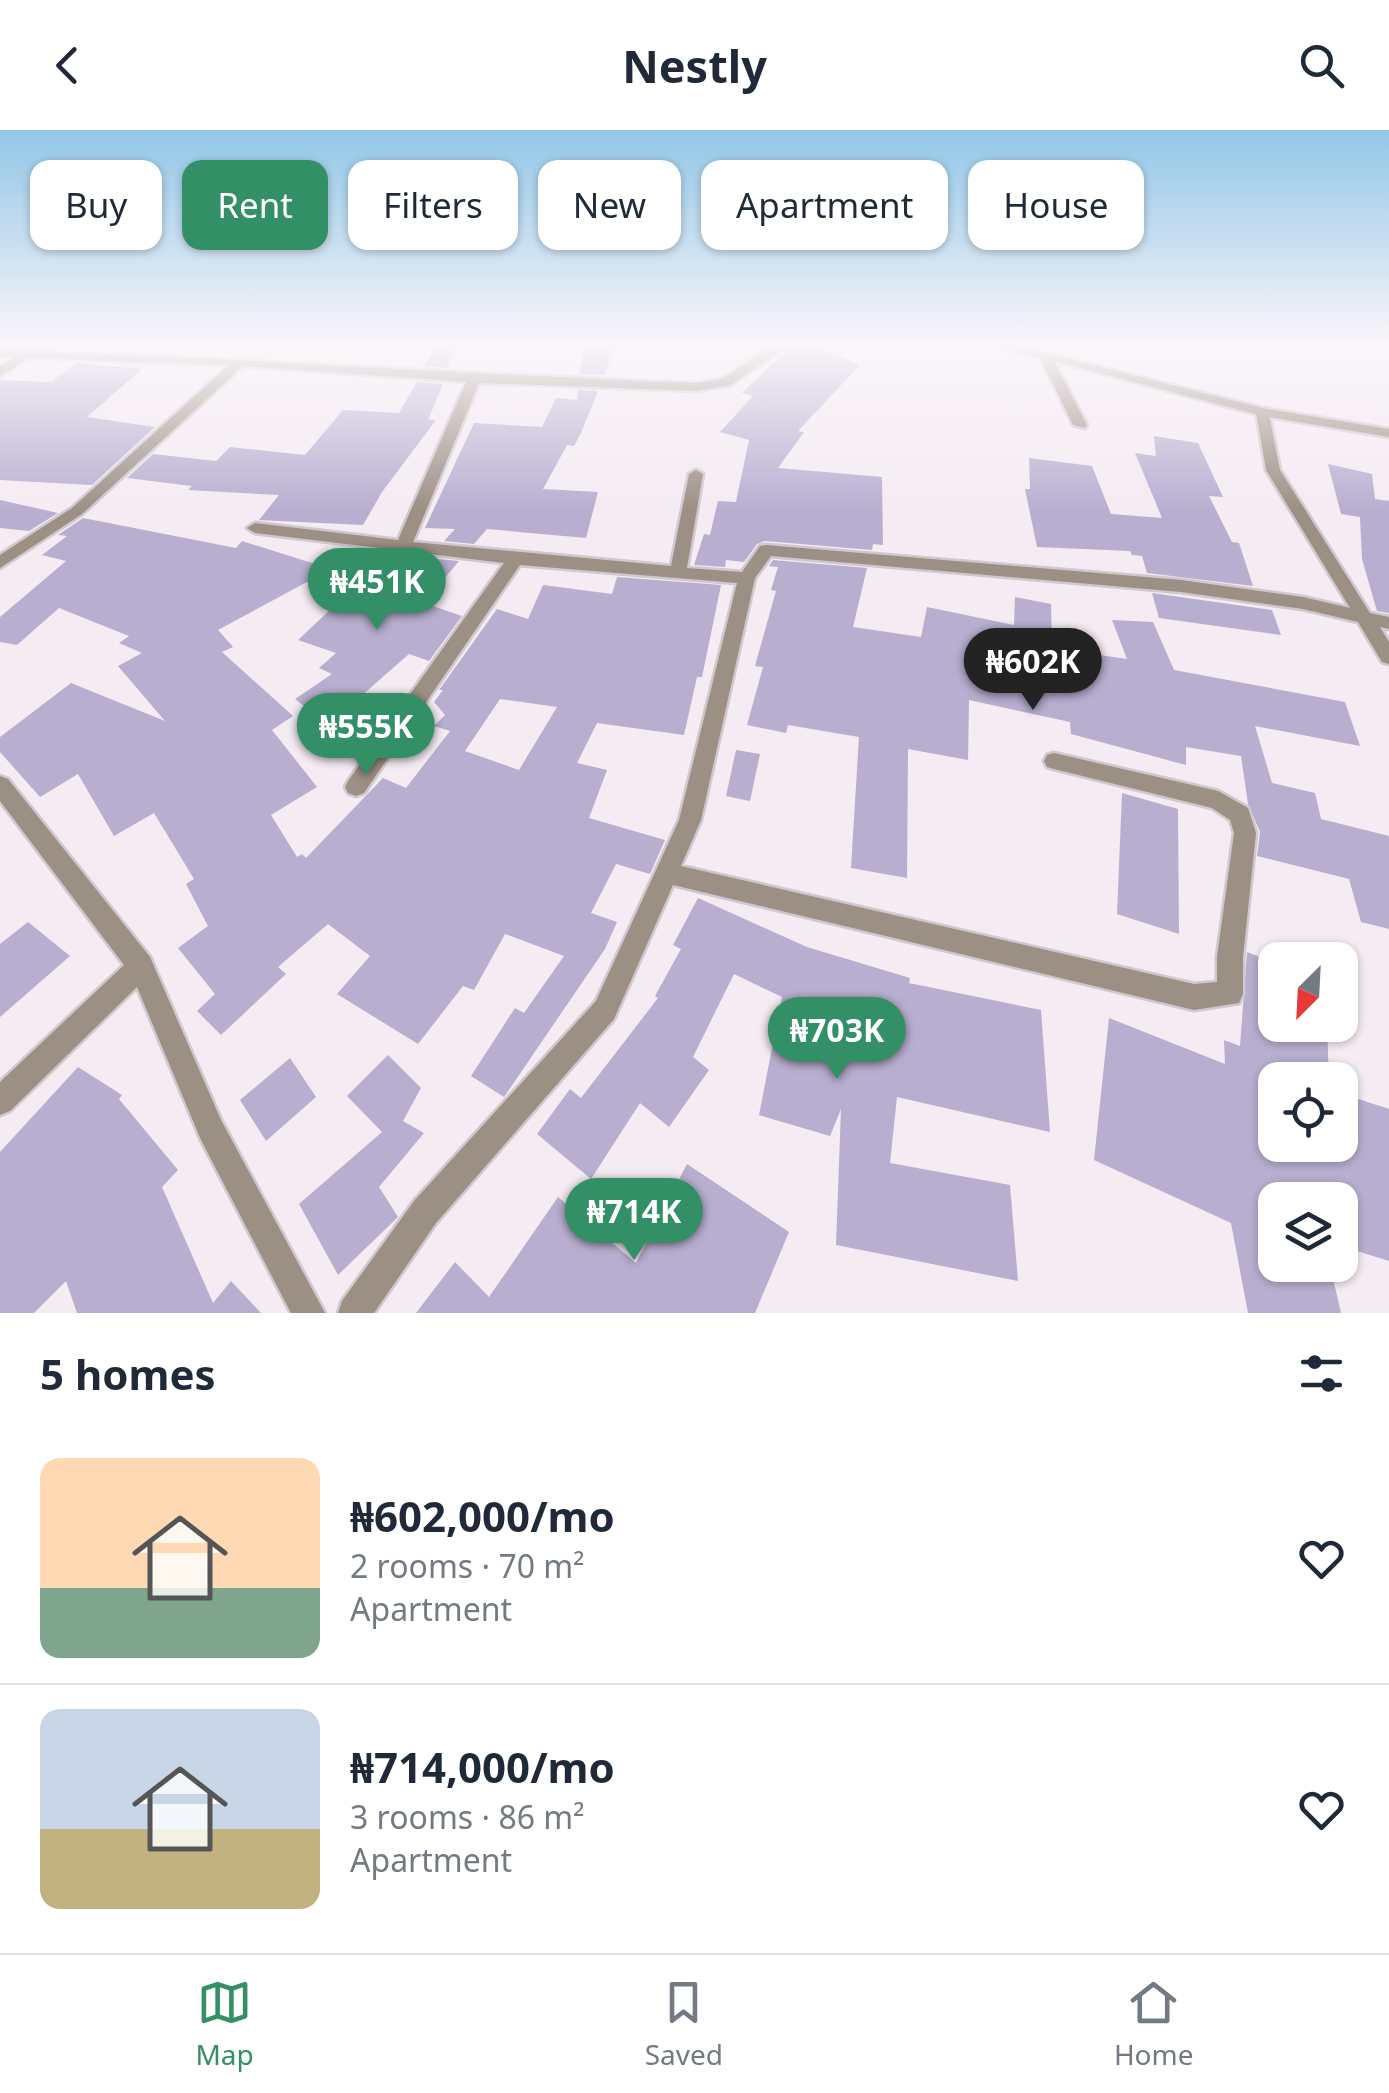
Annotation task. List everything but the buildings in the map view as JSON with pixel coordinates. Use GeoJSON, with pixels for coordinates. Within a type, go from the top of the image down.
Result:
{"type":"FeatureCollection","features":[{"type":"Feature","properties":{"kind":"street"},"geometry":{"type":"LineString","coordinates":[[0,563],[78,511],[198,400]]}},
{"type":"Feature","properties":{"kind":"street"},"geometry":{"type":"LineString","coordinates":[[403,546],[465,400]]}},
{"type":"Feature","properties":{"kind":"street"},"geometry":{"type":"LineString","coordinates":[[1068,400],[1080,425]]}},
{"type":"Feature","properties":{"kind":"street"},"geometry":{"type":"LineString","coordinates":[[1215,400],[1389,432]]}},
{"type":"Feature","properties":{"kind":"street"},"geometry":{"type":"LineString","coordinates":[[1263,412],[1273,470],[1389,657]]}},
{"type":"Feature","properties":{"kind":"street"},"geometry":{"type":"LineString","coordinates":[[678,572],[696,474]]}},
{"type":"Feature","properties":{"kind":"street"},"geometry":{"type":"LineString","coordinates":[[255,528],[515,559],[747,578]]}},
{"type":"Feature","properties":{"kind":"street"},"geometry":{"type":"LineString","coordinates":[[354,1313],[425,1212],[606,1010],[690,820],[747,578],[766,550],[1180,586],[1389,623]]}},
{"type":"Feature","properties":{"kind":"street"},"geometry":{"type":"LineString","coordinates":[[356,787],[515,559]]}},
{"type":"Feature","properties":{"kind":"street"},"geometry":{"type":"LineString","coordinates":[[668,873],[1194,998],[1230,994],[1230,957],[1245,833],[1240,814],[1218,800],[1054,761]]}},
{"type":"Feature","properties":{"kind":"street"},"geometry":{"type":"LineString","coordinates":[[0,785],[141,966],[212,1130],[310,1313]]}},
{"type":"Feature","properties":{"kind":"street"},"geometry":{"type":"LineString","coordinates":[[0,1101],[141,966]]}}]}
